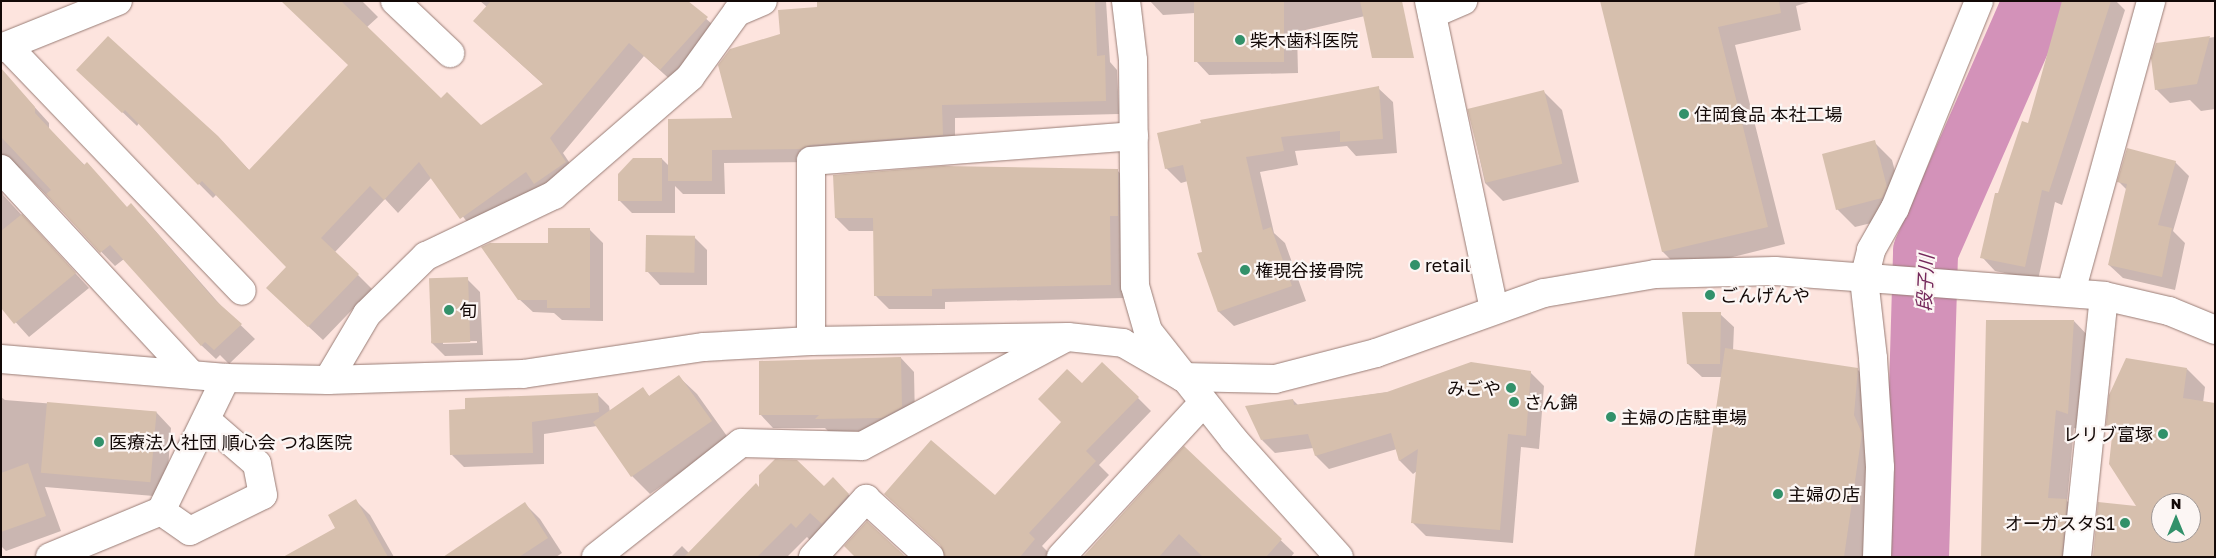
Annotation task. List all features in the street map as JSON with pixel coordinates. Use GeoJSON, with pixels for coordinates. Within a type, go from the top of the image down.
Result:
{"type":"FeatureCollection","features":[{"type":"Feature","properties":{"kind":"street"},"geometry":{"type":"LineString","coordinates":[[118,1],[4,47],[242,291]]}},
{"type":"Feature","properties":{"kind":"street"},"geometry":{"type":"LineString","coordinates":[[395,1],[450,53]]}},
{"type":"Feature","properties":{"kind":"street"},"geometry":{"type":"LineString","coordinates":[[328,380],[367,314],[426,256],[554,194],[690,77],[737,12],[763,1]]}},
{"type":"Feature","properties":{"kind":"street"},"geometry":{"type":"LineString","coordinates":[[1126,1],[1133,60],[1135,286],[1148,331],[1182,377],[1327,553]]}},
{"type":"Feature","properties":{"kind":"street"},"geometry":{"type":"LineString","coordinates":[[1463,1],[1431,7],[1494,309]]}},
{"type":"Feature","properties":{"kind":"street"},"geometry":{"type":"LineString","coordinates":[[1878,557],[1880,467],[1873,358],[1875,280],[1871,250],[1895,208],[1979,1]]}},
{"type":"Feature","properties":{"kind":"street"},"geometry":{"type":"LineString","coordinates":[[2071,292],[2151,1]]}},
{"type":"Feature","properties":{"kind":"street"},"geometry":{"type":"LineString","coordinates":[[812,341],[811,161],[1134,136]]}},
{"type":"Feature","properties":{"kind":"street"},"geometry":{"type":"LineString","coordinates":[[1,169],[191,374]]}},
{"type":"Feature","properties":{"kind":"street"},"geometry":{"type":"LineString","coordinates":[[1,359],[226,378],[328,380],[523,374],[704,347],[812,341],[1068,337],[1124,343],[1182,377],[1275,379],[1376,354],[1494,309],[1544,293],[1655,274],[1776,271],[2104,296],[2168,311],[2215,330]]}},
{"type":"Feature","properties":{"kind":"street"},"geometry":{"type":"LineString","coordinates":[[2077,557],[2104,296]]}},
{"type":"Feature","properties":{"kind":"street"},"geometry":{"type":"LineString","coordinates":[[596,557],[741,443],[862,446],[1068,337]]}},
{"type":"Feature","properties":{"kind":"street"},"geometry":{"type":"LineString","coordinates":[[50,557],[162,511],[226,378]]}},
{"type":"Feature","properties":{"kind":"street"},"geometry":{"type":"LineString","coordinates":[[1061,557],[1203,403]]}},
{"type":"Feature","properties":{"kind":"street"},"geometry":{"type":"LineString","coordinates":[[162,511],[190,531],[263,494],[257,464],[206,420]]}},
{"type":"Feature","properties":{"kind":"street"},"geometry":{"type":"LineString","coordinates":[[812,557],[866,499],[930,557]]}},
{"type":"Feature","properties":{"kind":"building"},"geometry":{"type":"Polygon","coordinates":[[[281,1],[341,1],[441,98],[447,92],[481,125],[543,84],[473,21],[491,1],[688,1],[708,17],[660,70],[629,43],[550,138],[566,162],[534,184],[526,172],[460,219],[419,162],[384,200],[370,186],[321,238],[359,274],[308,327],[266,288],[286,267],[202,181],[198,185],[125,110],[122,113],[76,70],[108,36],[218,136],[249,170],[348,65],[281,1]]]}},
{"type":"Feature","properties":{"kind":"building"},"geometry":{"type":"Polygon","coordinates":[[[817,1],[1095,1],[1097,56],[1105,55],[1106,101],[942,105],[943,135],[810,145],[801,149],[712,150],[712,181],[668,181],[668,119],[732,118],[718,65],[730,49],[780,34],[778,10],[817,7],[817,1]]]}},
{"type":"Feature","properties":{"kind":"building","name":"柴木歯科医院"},"geometry":{"type":"Polygon","coordinates":[[[1194,1],[1284,1],[1284,62],[1194,62],[1194,1]]]}},
{"type":"Feature","properties":{"kind":"building"},"geometry":{"type":"Polygon","coordinates":[[[1360,1],[1402,1],[1414,58],[1372,58],[1360,1]]]}},
{"type":"Feature","properties":{"kind":"building","name":"住岡食品 本社工場"},"geometry":{"type":"Polygon","coordinates":[[[1600,1],[1779,1],[1781,13],[1718,27],[1768,227],[1662,252],[1600,1]]]}},
{"type":"Feature","properties":{"kind":"building"},"geometry":{"type":"Polygon","coordinates":[[[2062,1],[2111,1],[2049,192],[2042,190],[2025,267],[1980,258],[1995,193],[1998,193],[2022,121],[2028,123],[2062,1]]]}},
{"type":"Feature","properties":{"kind":"building"},"geometry":{"type":"Polygon","coordinates":[[[2210,36],[2197,84],[2155,90],[2151,58],[2156,43],[2210,36]]]}},
{"type":"Feature","properties":{"kind":"building"},"geometry":{"type":"Polygon","coordinates":[[[1,68],[35,107],[35,113],[84,165],[87,162],[127,207],[131,203],[214,299],[242,324],[214,350],[205,342],[201,346],[110,245],[100,253],[46,194],[51,190],[1,137],[1,68]]]}},
{"type":"Feature","properties":{"kind":"building"},"geometry":{"type":"Polygon","coordinates":[[[1379,86],[1383,139],[1340,142],[1340,131],[1281,137],[1284,151],[1246,157],[1263,230],[1271,227],[1292,286],[1218,312],[1197,253],[1202,252],[1183,165],[1165,169],[1157,133],[1201,123],[1200,120],[1379,86]]]}},
{"type":"Feature","properties":{"kind":"building"},"geometry":{"type":"Polygon","coordinates":[[[1544,90],[1562,164],[1486,183],[1467,109],[1544,90]]]}},
{"type":"Feature","properties":{"kind":"building"},"geometry":{"type":"Polygon","coordinates":[[[1875,140],[1887,187],[1882,198],[1836,210],[1822,154],[1875,140]]]}},
{"type":"Feature","properties":{"kind":"building"},"geometry":{"type":"Polygon","coordinates":[[[2127,148],[2176,161],[2158,225],[2172,228],[2162,277],[2108,265],[2127,184],[2117,182],[2127,148]]]}},
{"type":"Feature","properties":{"kind":"building"},"geometry":{"type":"Polygon","coordinates":[[[633,158],[662,158],[662,201],[618,201],[618,174],[633,158]]]}},
{"type":"Feature","properties":{"kind":"building"},"geometry":{"type":"Polygon","coordinates":[[[943,166],[1118,169],[1118,216],[1110,216],[1111,285],[932,289],[932,296],[874,296],[873,218],[835,218],[833,175],[943,166]]]}},
{"type":"Feature","properties":{"kind":"building"},"geometry":{"type":"Polygon","coordinates":[[[22,214],[76,273],[14,324],[1,308],[1,231],[22,214]]]}},
{"type":"Feature","properties":{"kind":"building"},"geometry":{"type":"Polygon","coordinates":[[[548,228],[590,228],[590,308],[547,308],[547,300],[518,300],[481,247],[490,243],[548,243],[548,228]]]}},
{"type":"Feature","properties":{"kind":"building"},"geometry":{"type":"Polygon","coordinates":[[[646,235],[695,236],[694,273],[645,272],[646,235]]]}},
{"type":"Feature","properties":{"kind":"building","name":"旬"},"geometry":{"type":"Polygon","coordinates":[[[468,277],[470,342],[431,343],[429,278],[468,277]]]}},
{"type":"Feature","properties":{"kind":"building"},"geometry":{"type":"Polygon","coordinates":[[[1682,312],[1721,312],[1720,364],[1687,364],[1682,312]]]}},
{"type":"Feature","properties":{"kind":"building"},"geometry":{"type":"Polygon","coordinates":[[[1986,320],[2074,320],[2068,414],[2056,410],[2048,498],[2067,499],[2062,557],[1981,557],[1986,320]]]}},
{"type":"Feature","properties":{"kind":"building","name":"主婦の店"},"geometry":{"type":"Polygon","coordinates":[[[1725,348],[1858,368],[1854,415],[1862,433],[1844,557],[1694,557],[1725,348]]]}},
{"type":"Feature","properties":{"kind":"building"},"geometry":{"type":"Polygon","coordinates":[[[901,357],[902,407],[882,418],[815,419],[819,415],[759,415],[759,361],[901,357]]]}},
{"type":"Feature","properties":{"kind":"building","name":"レリブ富塚"},"geometry":{"type":"Polygon","coordinates":[[[2126,358],[2187,368],[2183,398],[2215,403],[2215,557],[2093,557],[2098,502],[2136,506],[2109,464],[2113,427],[2106,425],[2109,395],[2126,358]]]}},
{"type":"Feature","properties":{"kind":"building"},"geometry":{"type":"Polygon","coordinates":[[[1102,362],[1139,397],[1086,451],[1096,461],[1029,533],[1035,539],[1020,557],[945,557],[940,545],[884,494],[931,440],[995,495],[1061,422],[1038,399],[1067,369],[1082,383],[1102,362]]]}},
{"type":"Feature","properties":{"kind":"building"},"geometry":{"type":"Polygon","coordinates":[[[1471,362],[1531,371],[1526,436],[1508,434],[1500,530],[1411,523],[1418,449],[1399,461],[1391,433],[1315,456],[1308,434],[1261,440],[1245,406],[1293,399],[1294,405],[1387,392],[1471,362]]]}},
{"type":"Feature","properties":{"kind":"building"},"geometry":{"type":"Polygon","coordinates":[[[679,375],[712,421],[631,477],[593,422],[643,387],[649,396],[679,375]]]}},
{"type":"Feature","properties":{"kind":"building"},"geometry":{"type":"Polygon","coordinates":[[[598,393],[599,412],[532,422],[533,453],[450,455],[449,410],[465,409],[465,398],[598,393]]]}},
{"type":"Feature","properties":{"kind":"building","name":"医療法人社団 順心会 つね医院"},"geometry":{"type":"Polygon","coordinates":[[[47,402],[157,412],[150,482],[41,473],[47,402]]]}},
{"type":"Feature","properties":{"kind":"building"},"geometry":{"type":"Polygon","coordinates":[[[1184,446],[1282,539],[1266,557],[1203,557],[1179,534],[1159,557],[1083,557],[1184,446]]]}},
{"type":"Feature","properties":{"kind":"building"},"geometry":{"type":"Polygon","coordinates":[[[775,459],[797,460],[824,486],[833,477],[849,494],[822,524],[810,513],[796,528],[791,523],[757,557],[684,557],[756,483],[759,487],[759,475],[775,459]]]}},
{"type":"Feature","properties":{"kind":"building"},"geometry":{"type":"Polygon","coordinates":[[[28,463],[46,516],[1,532],[1,473],[28,463]]]}},
{"type":"Feature","properties":{"kind":"building"},"geometry":{"type":"Polygon","coordinates":[[[356,499],[388,557],[283,557],[335,528],[328,515],[356,499]]]}},
{"type":"Feature","properties":{"kind":"building"},"geometry":{"type":"Polygon","coordinates":[[[525,502],[548,538],[519,557],[443,557],[525,502]]]}},
{"type":"Feature","properties":{"kind":"building"},"geometry":{"type":"Polygon","coordinates":[[[867,521],[906,557],[855,557],[844,546],[867,521]]]}},
{"type":"Feature","properties":{"kind":"waterway","name":"段子川"},"geometry":{"type":"LineString","coordinates":[[1916,557],[1925,251],[2035,1]]}},
{"type":"Feature","properties":{"kind":"place","name":"柴木歯科医院"},"geometry":{"type":"Point","coordinates":[1240,40]}},
{"type":"Feature","properties":{"kind":"place","name":"住岡食品 本社工場"},"geometry":{"type":"Point","coordinates":[1684,114]}},
{"type":"Feature","properties":{"kind":"place","name":"retail"},"geometry":{"type":"Point","coordinates":[1415,265]}},
{"type":"Feature","properties":{"kind":"place","name":"権現谷接骨院"},"geometry":{"type":"Point","coordinates":[1245,270]}},
{"type":"Feature","properties":{"kind":"place","name":"ごんげんや"},"geometry":{"type":"Point","coordinates":[1710,295]}},
{"type":"Feature","properties":{"kind":"place","name":"旬"},"geometry":{"type":"Point","coordinates":[449,310]}},
{"type":"Feature","properties":{"kind":"place","name":"みごや"},"geometry":{"type":"Point","coordinates":[1511,388]}},
{"type":"Feature","properties":{"kind":"place","name":"さん錦"},"geometry":{"type":"Point","coordinates":[1514,402]}},
{"type":"Feature","properties":{"kind":"place","name":"主婦の店駐車場"},"geometry":{"type":"Point","coordinates":[1611,417]}},
{"type":"Feature","properties":{"kind":"place","name":"レリブ富塚"},"geometry":{"type":"Point","coordinates":[2163,434]}},
{"type":"Feature","properties":{"kind":"place","name":"医療法人社団 順心会 つね医院"},"geometry":{"type":"Point","coordinates":[99,442]}},
{"type":"Feature","properties":{"kind":"place","name":"主婦の店"},"geometry":{"type":"Point","coordinates":[1778,494]}},
{"type":"Feature","properties":{"kind":"place","name":"オーガスタS1"},"geometry":{"type":"Point","coordinates":[2125,523]}}]}
